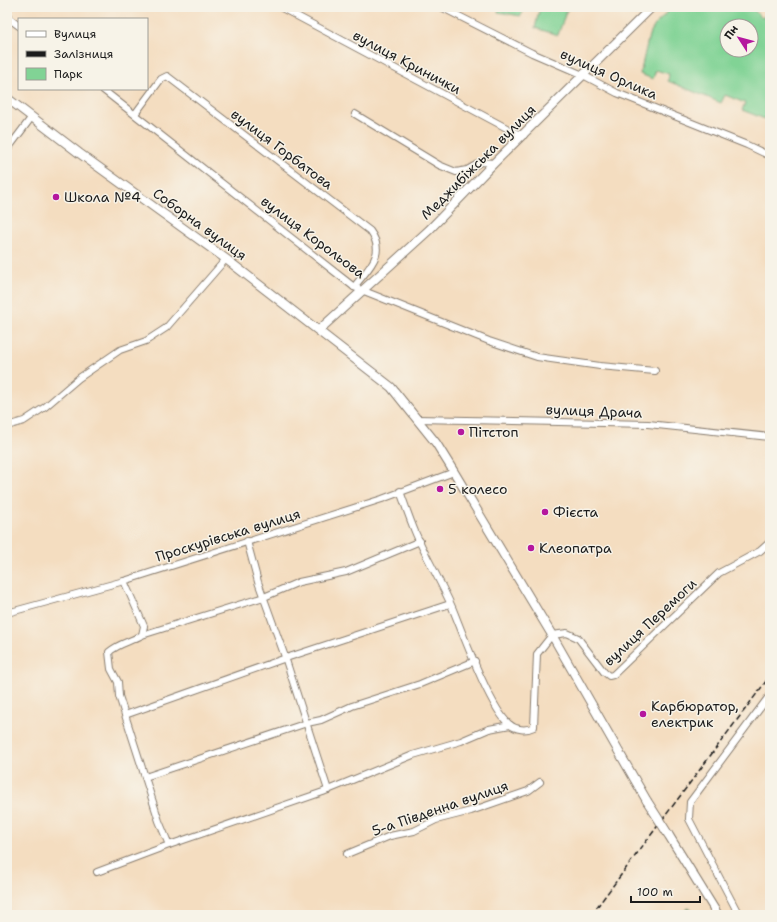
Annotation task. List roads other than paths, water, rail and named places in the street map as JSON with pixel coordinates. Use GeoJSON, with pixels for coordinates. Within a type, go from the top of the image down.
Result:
{"type":"FeatureCollection","features":[{"type":"Feature","properties":{"kind":"main road","name":"Меджибіжська вулиця"},"geometry":{"type":"LineString","coordinates":[[319,330],[358,289],[429,230],[494,163],[652,7]]}},
{"type":"Feature","properties":{"kind":"main road","name":"Соборна вулиця"},"geometry":{"type":"LineString","coordinates":[[7,98],[31,118],[226,259],[391,387],[436,443],[454,472],[552,635],[647,801],[718,915]]}},
{"type":"Feature","properties":{"kind":"street","name":"вулиця Кринички"},"geometry":{"type":"LineString","coordinates":[[280,7],[516,133],[524,135]]}},
{"type":"Feature","properties":{"kind":"street","name":"вулиця Орлика"},"geometry":{"type":"LineString","coordinates":[[441,7],[532,53],[583,75],[617,93],[747,145],[770,156]]}},
{"type":"Feature","properties":{"kind":"street"},"geometry":{"type":"LineString","coordinates":[[7,17],[18,25]]}},
{"type":"Feature","properties":{"kind":"street","name":"вулиця Горбатова"},"geometry":{"type":"LineString","coordinates":[[135,114],[161,79],[166,76],[370,231],[376,239],[378,248],[376,257],[358,289]]}},
{"type":"Feature","properties":{"kind":"street","name":"вулиця Корольова"},"geometry":{"type":"LineString","coordinates":[[103,90],[358,289],[489,341],[536,357],[600,366],[655,371]]}},
{"type":"Feature","properties":{"kind":"street"},"geometry":{"type":"LineString","coordinates":[[355,114],[439,165],[456,172],[467,170],[481,162],[494,163]]}},
{"type":"Feature","properties":{"kind":"street"},"geometry":{"type":"LineString","coordinates":[[7,150],[31,118]]}},
{"type":"Feature","properties":{"kind":"street"},"geometry":{"type":"LineString","coordinates":[[7,426],[24,421],[45,407],[79,378],[120,350],[146,342],[166,328],[226,259]]}},
{"type":"Feature","properties":{"kind":"street","name":"вулиця Драча"},"geometry":{"type":"LineString","coordinates":[[417,418],[648,424],[770,437]]}},
{"type":"Feature","properties":{"kind":"street","name":"Проскурівська вулиця"},"geometry":{"type":"LineString","coordinates":[[7,613],[124,581],[375,501],[454,472]]}},
{"type":"Feature","properties":{"kind":"street"},"geometry":{"type":"LineString","coordinates":[[400,491],[420,542],[495,704],[510,725],[518,729],[528,730],[534,727],[537,654],[552,635]]}},
{"type":"Feature","properties":{"kind":"street"},"geometry":{"type":"LineString","coordinates":[[247,541],[258,582],[286,658],[328,790]]}},
{"type":"Feature","properties":{"kind":"street"},"geometry":{"type":"LineString","coordinates":[[169,844],[159,821],[119,696],[118,682],[111,669],[109,652],[117,644],[130,642],[142,635],[264,597],[299,582],[346,572],[420,542]]}},
{"type":"Feature","properties":{"kind":"street","name":"вулиця Перемоги"},"geometry":{"type":"LineString","coordinates":[[552,635],[573,634],[578,638],[604,672],[609,676],[614,675],[719,573],[760,551],[770,542]]}},
{"type":"Feature","properties":{"kind":"street"},"geometry":{"type":"LineString","coordinates":[[124,581],[144,626],[142,635]]}},
{"type":"Feature","properties":{"kind":"street"},"geometry":{"type":"LineString","coordinates":[[125,715],[286,658],[450,604]]}},
{"type":"Feature","properties":{"kind":"street"},"geometry":{"type":"LineString","coordinates":[[7,659],[7,665]]}},
{"type":"Feature","properties":{"kind":"street"},"geometry":{"type":"LineString","coordinates":[[145,778],[307,723],[321,720],[359,703],[420,684],[475,661]]}},
{"type":"Feature","properties":{"kind":"street"},"geometry":{"type":"LineString","coordinates":[[740,915],[689,819],[690,802],[770,695]]}},
{"type":"Feature","properties":{"kind":"street"},"geometry":{"type":"LineString","coordinates":[[96,872],[169,844],[328,790],[413,755],[461,741],[489,729],[510,725]]}},
{"type":"Feature","properties":{"kind":"street","name":"5-а Південна вулиця"},"geometry":{"type":"LineString","coordinates":[[347,854],[390,836],[414,831],[436,820],[471,811],[528,791],[540,782]]}},
{"type":"Feature","properties":{"kind":"railway"},"geometry":{"type":"LineString","coordinates":[[591,915],[770,676]]}},
{"type":"Feature","properties":{"kind":"place","name":"Школа №4"},"geometry":{"type":"Point","coordinates":[56,197]}},
{"type":"Feature","properties":{"kind":"place","name":"Пітстоп"},"geometry":{"type":"Point","coordinates":[461,432]}},
{"type":"Feature","properties":{"kind":"place","name":"5 колесо"},"geometry":{"type":"Point","coordinates":[440,489]}},
{"type":"Feature","properties":{"kind":"place","name":"Фієста"},"geometry":{"type":"Point","coordinates":[545,512]}},
{"type":"Feature","properties":{"kind":"place","name":"Клеопатра"},"geometry":{"type":"Point","coordinates":[531,548]}},
{"type":"Feature","properties":{"kind":"place","name":"Карбюратор, електрик"},"geometry":{"type":"Point","coordinates":[643,714]}}]}
